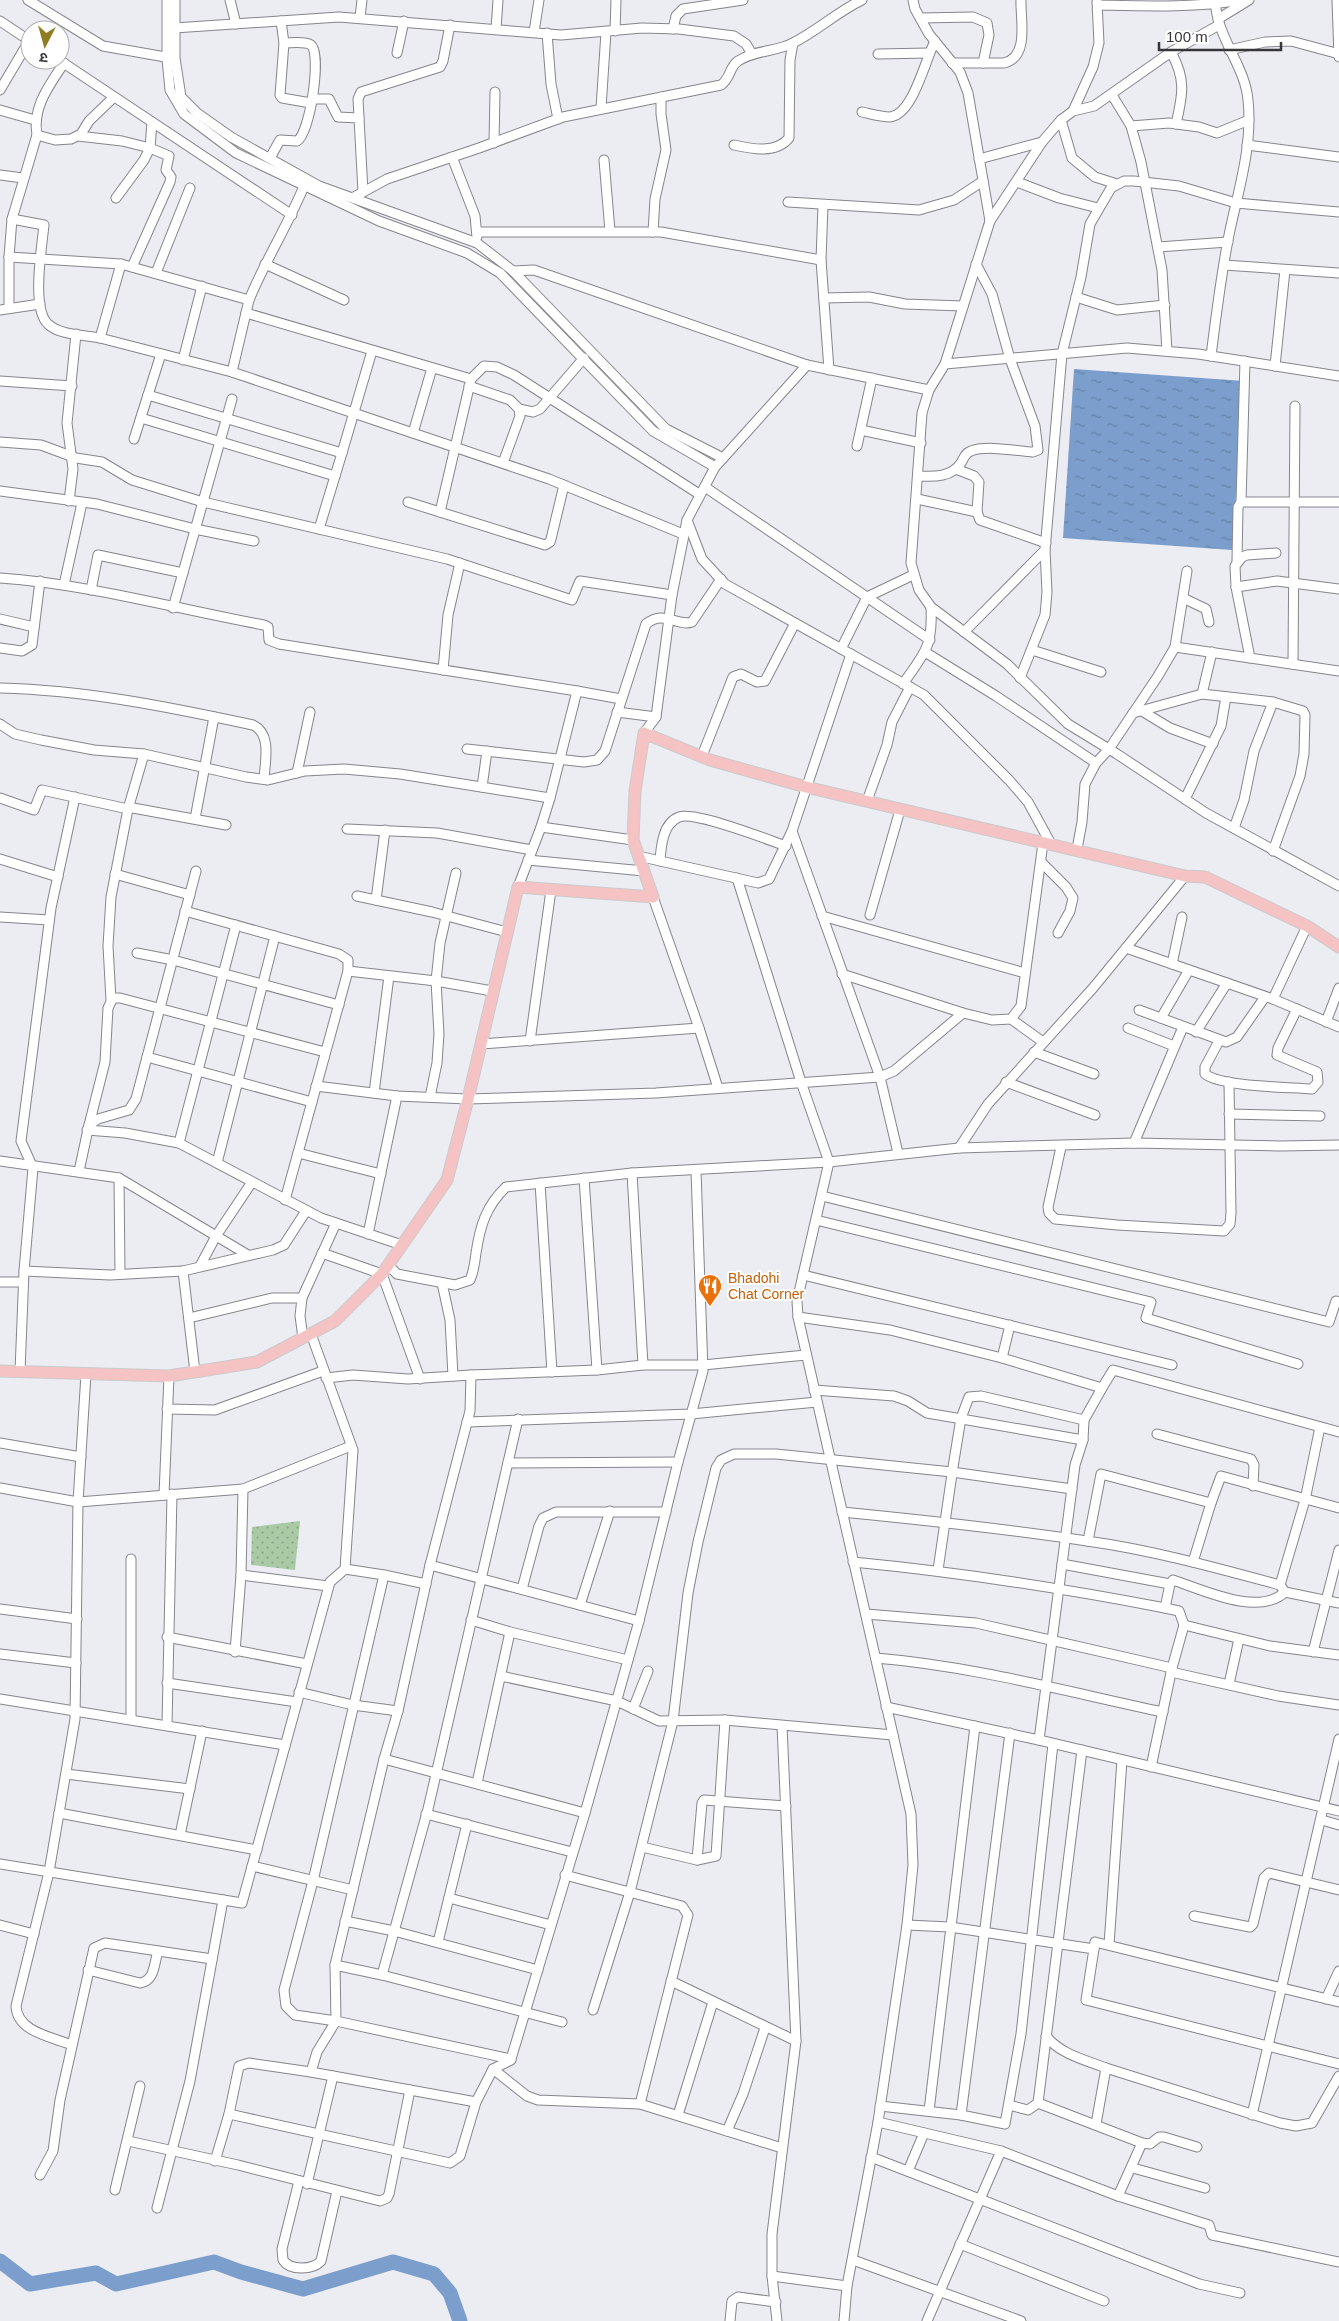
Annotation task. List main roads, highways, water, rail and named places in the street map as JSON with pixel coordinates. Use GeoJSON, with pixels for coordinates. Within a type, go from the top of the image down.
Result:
{"type":"FeatureCollection","features":[{"type":"Feature","properties":{"kind":"main road"},"geometry":{"type":"LineString","coordinates":[[0,1370],[169,1376],[257,1362],[335,1321],[385,1270],[447,1180],[518,888],[653,898],[633,840],[636,791],[644,733],[702,756],[806,787],[1185,876],[1205,877],[1307,926],[1339,947]]}},
{"type":"Feature","properties":{"kind":"water"},"geometry":{"type":"Polygon","coordinates":[[[1074,369],[1244,381],[1232,550],[1063,538],[1074,369]]]}},
{"type":"Feature","properties":{"kind":"waterway"},"geometry":{"type":"LineString","coordinates":[[0,2261],[30,2284],[96,2273],[116,2284],[214,2262],[241,2272],[303,2289],[393,2262],[434,2274],[450,2293],[460,2321]]}},
{"type":"Feature","properties":{"kind":"place","name":"Bhadohi Chat Corner"},"geometry":{"type":"Point","coordinates":[710,1307]}}]}
